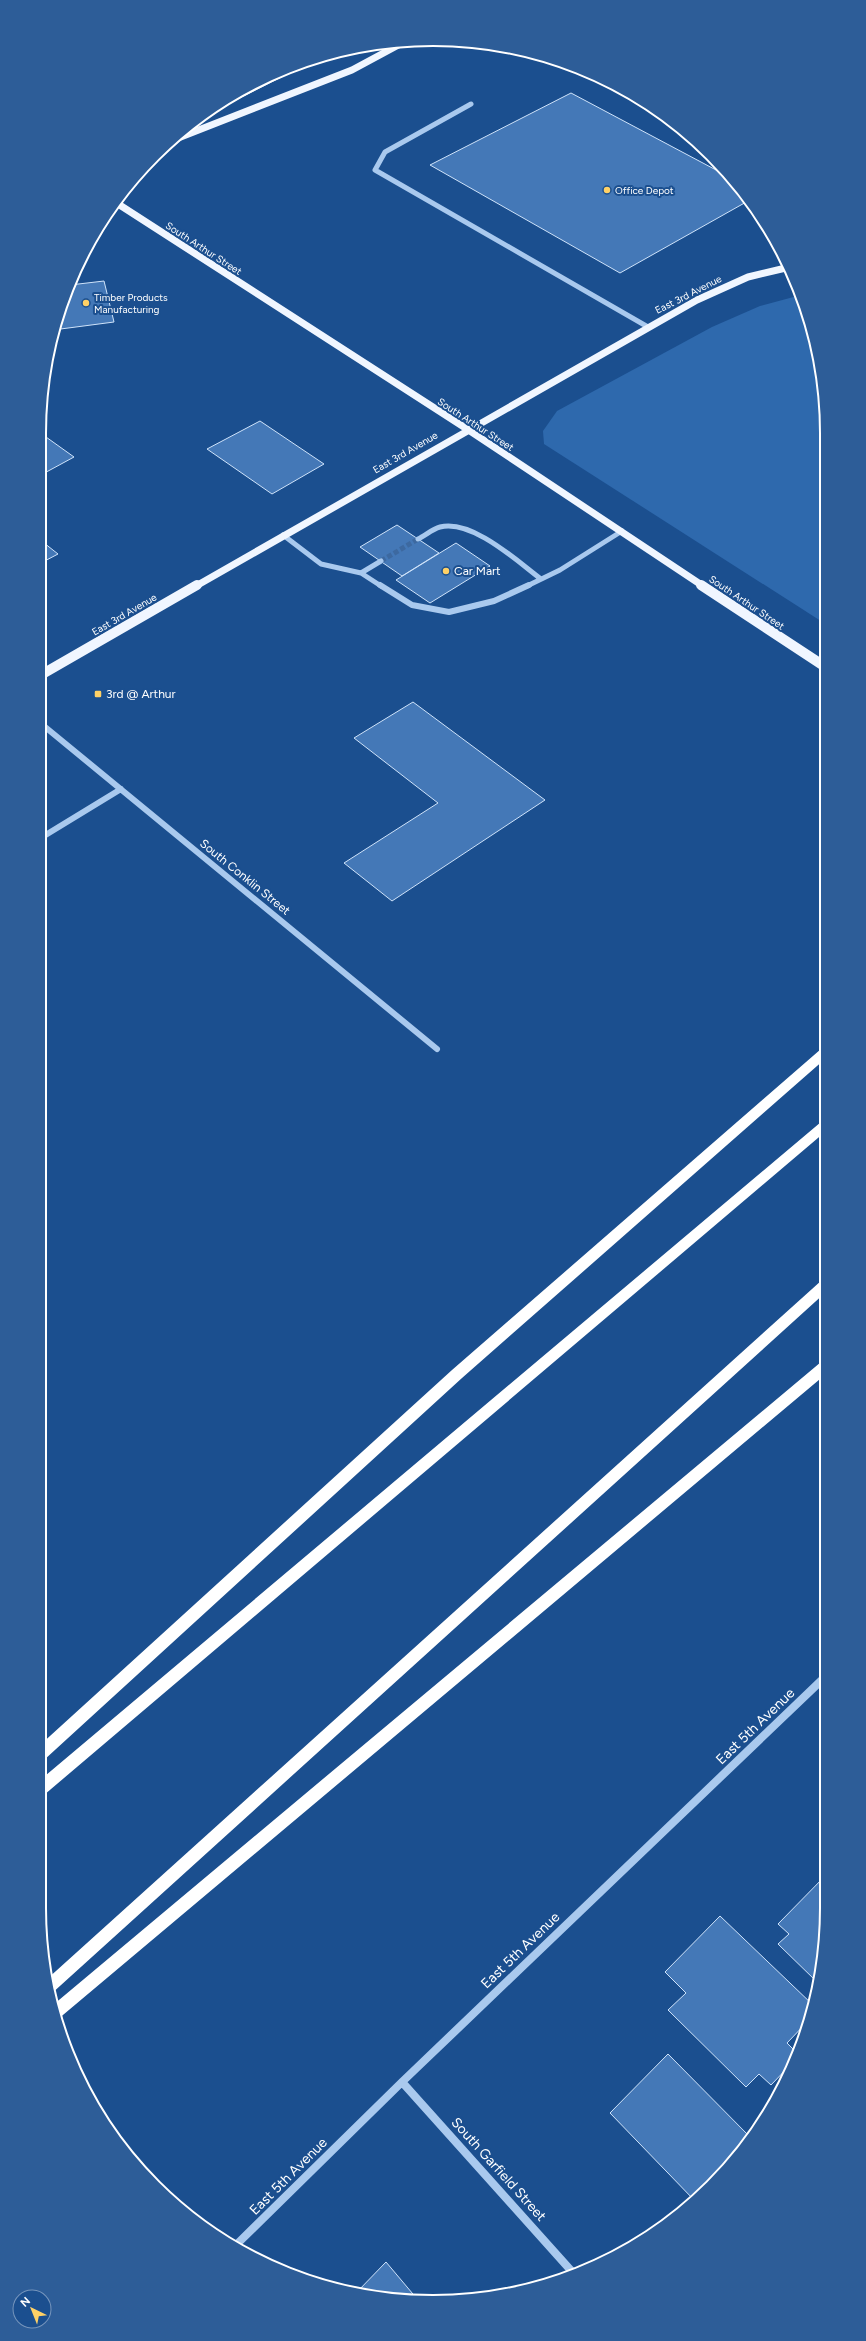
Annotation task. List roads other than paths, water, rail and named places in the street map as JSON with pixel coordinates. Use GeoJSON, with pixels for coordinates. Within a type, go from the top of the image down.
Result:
{"type":"FeatureCollection","features":[{"type":"Feature","properties":{"kind":"highway"},"geometry":{"type":"LineString","coordinates":[[46,1749],[457,1374],[820,1056]]}},
{"type":"Feature","properties":{"kind":"highway"},"geometry":{"type":"LineString","coordinates":[[46,1784],[820,1129]]}},
{"type":"Feature","properties":{"kind":"highway"},"geometry":{"type":"LineString","coordinates":[[53,1983],[820,1289]]}},
{"type":"Feature","properties":{"kind":"highway"},"geometry":{"type":"LineString","coordinates":[[59,2009],[820,1371]]}},
{"type":"Feature","properties":{"kind":"main road"},"geometry":{"type":"LineString","coordinates":[[187,135],[352,70],[392,48]]}},
{"type":"Feature","properties":{"kind":"main road","name":"South Arthur Street"},"geometry":{"type":"LineString","coordinates":[[120,205],[467,429],[820,663]]}},
{"type":"Feature","properties":{"kind":"main road","name":"East 3rd Avenue"},"geometry":{"type":"LineString","coordinates":[[46,672],[467,429],[697,300],[748,277],[783,269]]}},
{"type":"Feature","properties":{"kind":"street"},"geometry":{"type":"LineString","coordinates":[[471,104],[385,152],[375,170],[648,327]]}},
{"type":"Feature","properties":{"kind":"street"},"geometry":{"type":"LineString","coordinates":[[418,539],[439,527],[455,526],[479,536],[541,578]]}},
{"type":"Feature","properties":{"kind":"street"},"geometry":{"type":"LineString","coordinates":[[283,535],[321,564],[360,573],[412,605],[449,612],[494,601],[560,570],[622,531]]}},
{"type":"Feature","properties":{"kind":"street"},"geometry":{"type":"LineString","coordinates":[[360,573],[381,561]]}},
{"type":"Feature","properties":{"kind":"street","name":"South Conklin Street"},"geometry":{"type":"LineString","coordinates":[[46,728],[437,1049]]}},
{"type":"Feature","properties":{"kind":"street"},"geometry":{"type":"LineString","coordinates":[[46,835],[120,789]]}},
{"type":"Feature","properties":{"kind":"street","name":"East 5th Avenue"},"geometry":{"type":"LineString","coordinates":[[238,2242],[402,2082],[820,1682]]}},
{"type":"Feature","properties":{"kind":"street","name":"South Garfield Street"},"geometry":{"type":"LineString","coordinates":[[402,2082],[570,2270]]}},
{"type":"Feature","properties":{"kind":"tunnel"},"geometry":{"type":"LineString","coordinates":[[381,561],[418,539]]}},
{"type":"Feature","properties":{"kind":"place","name":"Office Depot"},"geometry":{"type":"Point","coordinates":[607,190]}},
{"type":"Feature","properties":{"kind":"place","name":"Timber Products Manufacturing"},"geometry":{"type":"Point","coordinates":[86,303]}},
{"type":"Feature","properties":{"kind":"place","name":"Car Mart"},"geometry":{"type":"Point","coordinates":[446,571]}},
{"type":"Feature","properties":{"kind":"place","name":"3rd @ Arthur"},"geometry":{"type":"Point","coordinates":[98,694]}}]}
